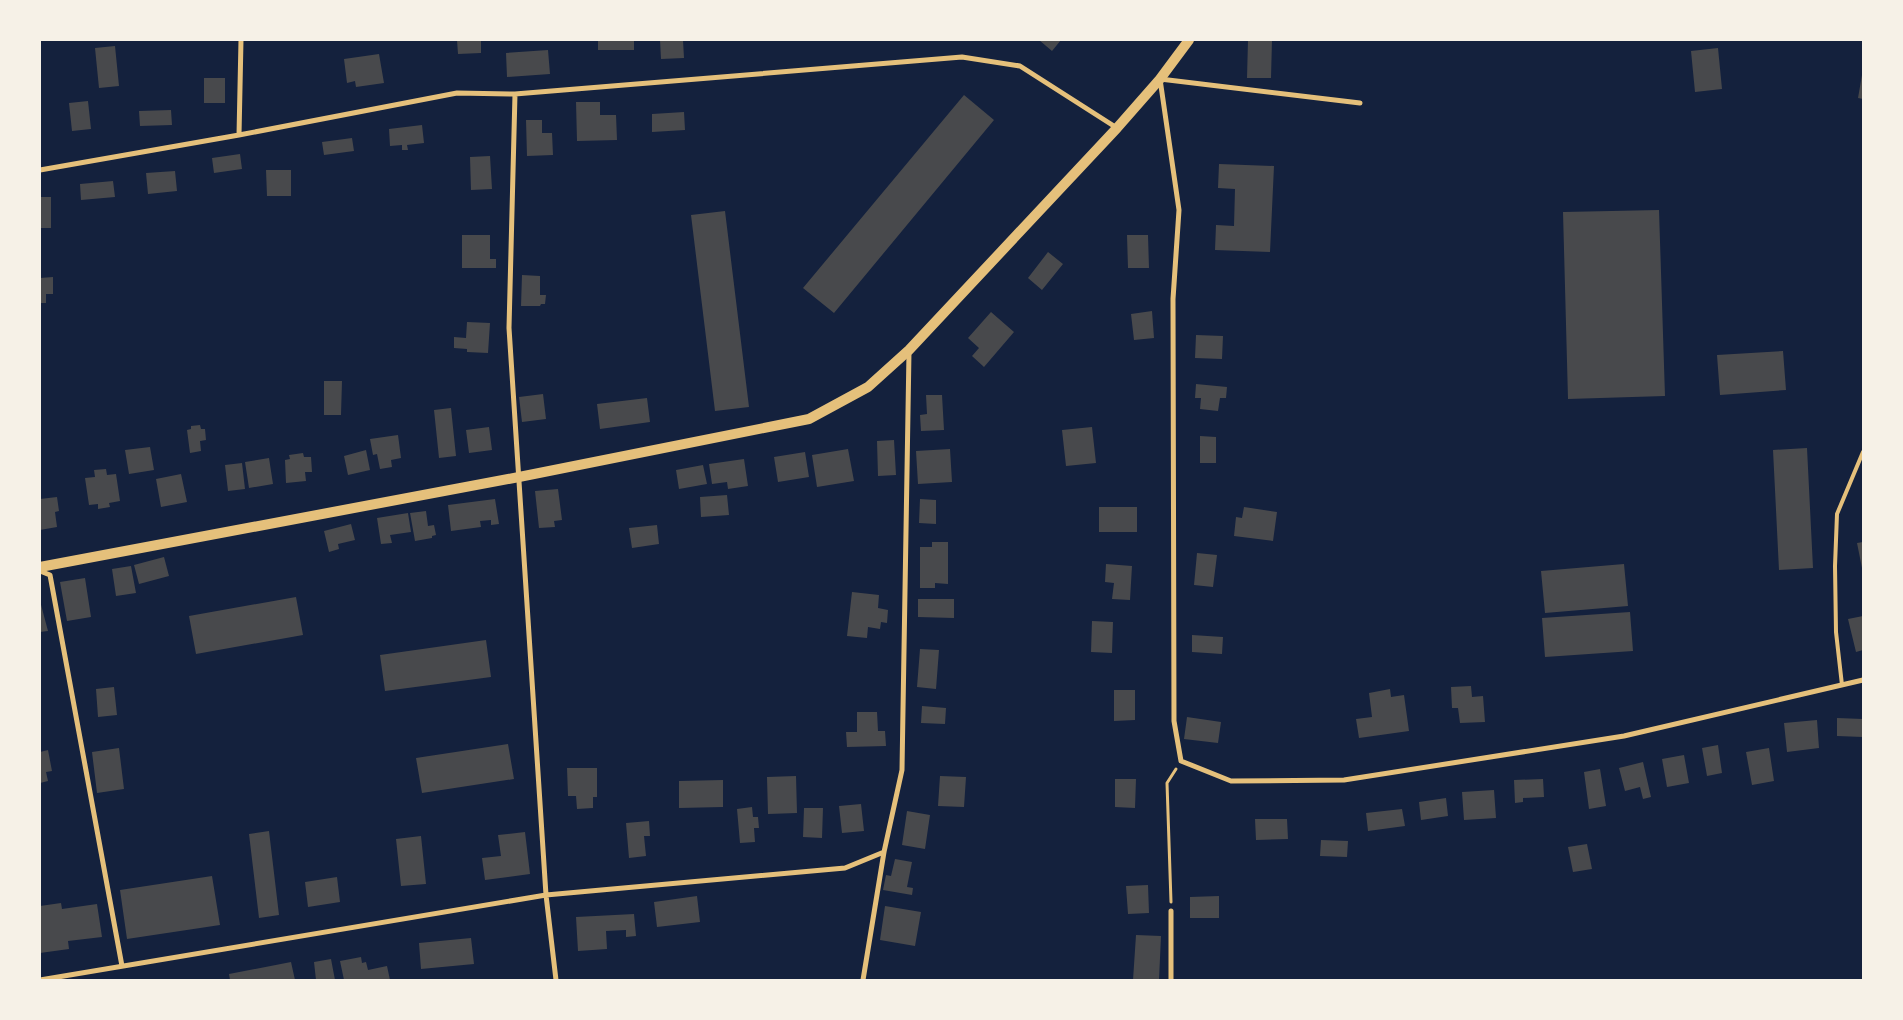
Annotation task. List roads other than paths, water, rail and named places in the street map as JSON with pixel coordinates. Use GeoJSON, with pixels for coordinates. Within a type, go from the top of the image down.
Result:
{"type":"FeatureCollection","features":[{"type":"Feature","properties":{"kind":"main road"},"geometry":{"type":"LineString","coordinates":[[40,568],[519,477],[808,419],[868,387],[909,350],[1117,128],[1160,79],[1189,40]]}},
{"type":"Feature","properties":{"kind":"street"},"geometry":{"type":"LineString","coordinates":[[239,135],[241,40]]}},
{"type":"Feature","properties":{"kind":"street"},"geometry":{"type":"LineString","coordinates":[[40,170],[239,135],[457,93],[515,94],[962,57],[1020,66],[1117,128]]}},
{"type":"Feature","properties":{"kind":"street"},"geometry":{"type":"LineString","coordinates":[[1360,103],[1160,79],[1179,210],[1173,299],[1174,721],[1182,761],[1230,782],[1344,780],[1624,736],[1863,680]]}},
{"type":"Feature","properties":{"kind":"street"},"geometry":{"type":"LineString","coordinates":[[515,94],[509,328],[546,895],[556,980]]}},
{"type":"Feature","properties":{"kind":"street"},"geometry":{"type":"LineString","coordinates":[[863,980],[884,852],[902,770],[909,350]]}},
{"type":"Feature","properties":{"kind":"street"},"geometry":{"type":"LineString","coordinates":[[40,572],[50,575],[122,966]]}},
{"type":"Feature","properties":{"kind":"street"},"geometry":{"type":"LineString","coordinates":[[40,980],[546,895],[845,868],[884,852]]}},
{"type":"Feature","properties":{"kind":"street"},"geometry":{"type":"LineString","coordinates":[[1171,910],[1171,980]]}},
{"type":"Feature","properties":{"kind":"lane"},"geometry":{"type":"LineString","coordinates":[[1842,685],[1836,632],[1835,566],[1837,514],[1863,452]]}}]}
